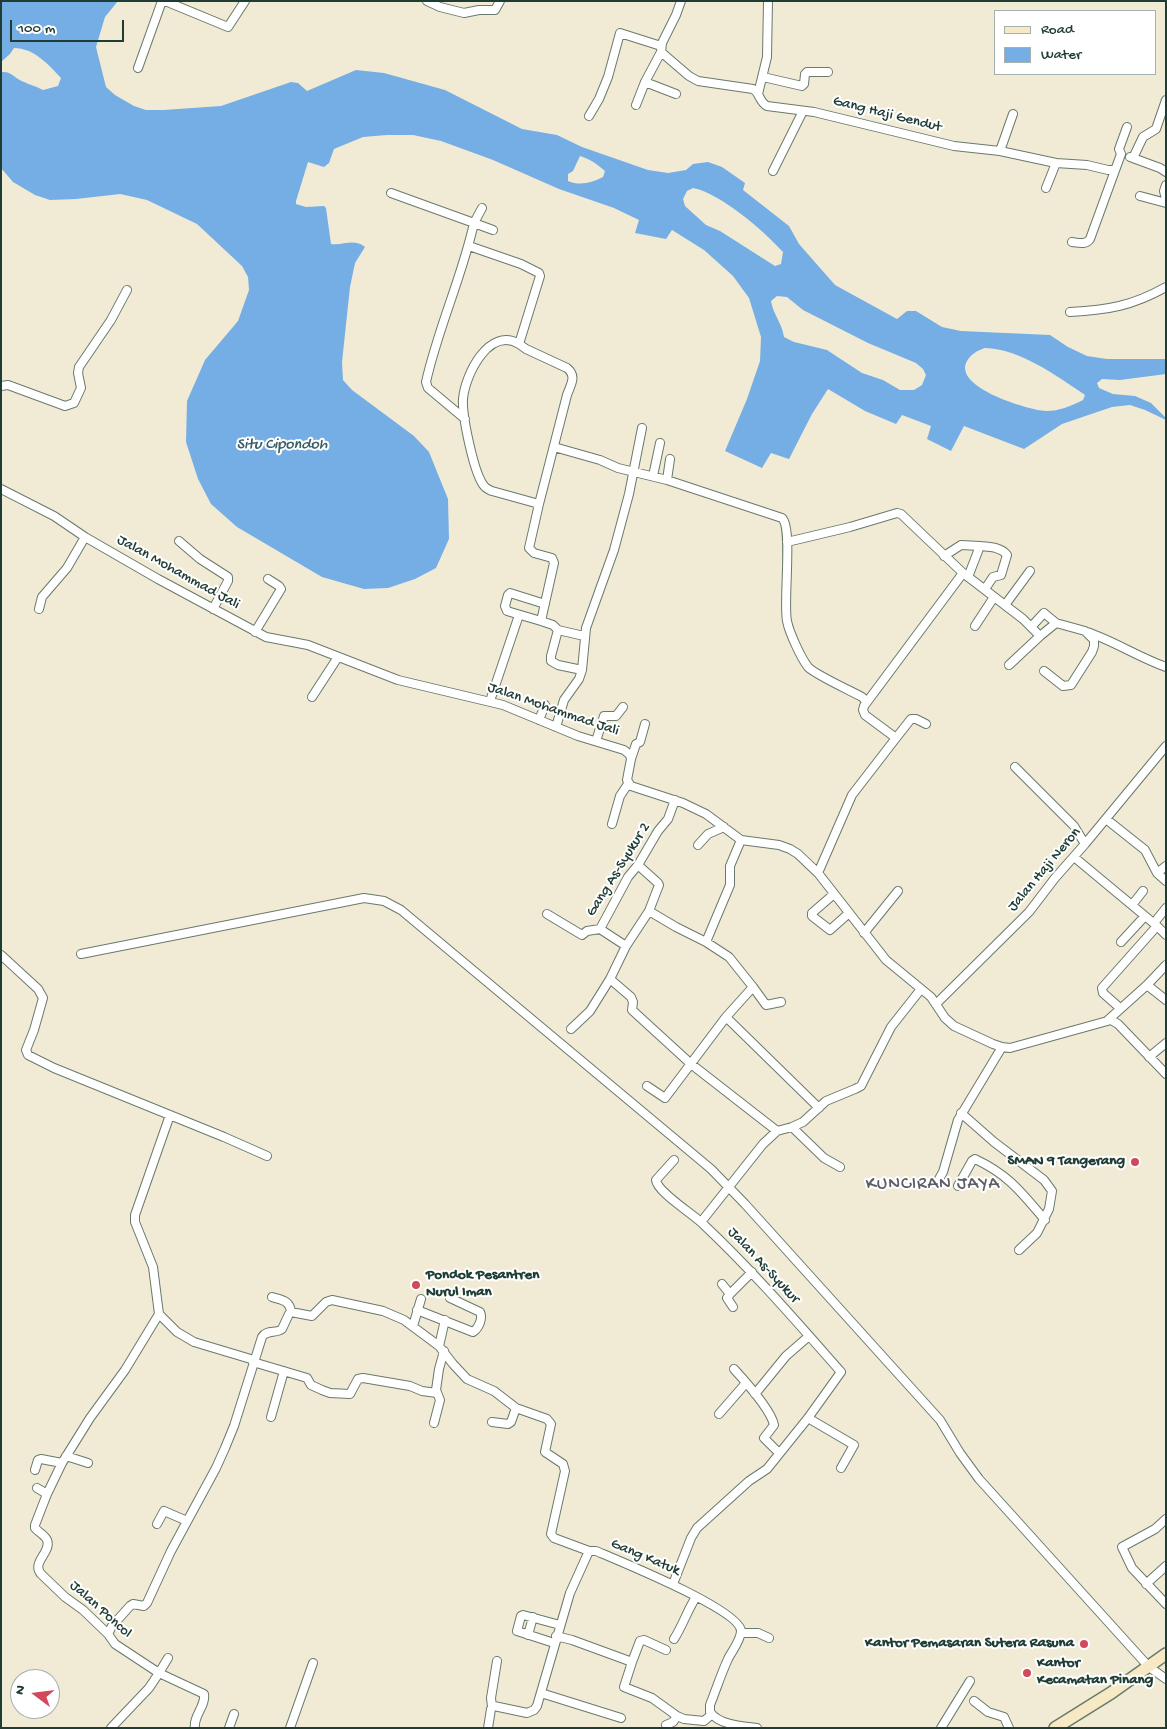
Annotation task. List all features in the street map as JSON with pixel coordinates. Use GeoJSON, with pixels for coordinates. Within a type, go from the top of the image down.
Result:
{"type":"FeatureCollection","features":[{"type":"Feature","properties":{"kind":"main road"},"geometry":{"type":"LineString","coordinates":[[1055,1728],[1112,1693],[1166,1654]]}},
{"type":"Feature","properties":{"kind":"street"},"geometry":{"type":"LineString","coordinates":[[138,68],[164,1],[228,27],[245,1]]}},
{"type":"Feature","properties":{"kind":"street"},"geometry":{"type":"LineString","coordinates":[[427,1],[440,7],[464,13],[495,10],[500,1]]}},
{"type":"Feature","properties":{"kind":"street"},"geometry":{"type":"LineString","coordinates":[[636,105],[644,82],[676,15],[680,1]]}},
{"type":"Feature","properties":{"kind":"street"},"geometry":{"type":"LineString","coordinates":[[758,94],[767,57],[768,1]]}},
{"type":"Feature","properties":{"kind":"street"},"geometry":{"type":"LineString","coordinates":[[589,116],[599,99],[608,77],[620,33],[661,49]]}},
{"type":"Feature","properties":{"kind":"street","name":"Gang Haji Gendut"},"geometry":{"type":"LineString","coordinates":[[661,49],[689,76],[698,81],[756,90],[767,106],[814,112],[954,146],[1000,152],[1056,163],[1087,165],[1115,170]]}},
{"type":"Feature","properties":{"kind":"street"},"geometry":{"type":"LineString","coordinates":[[763,77],[802,86],[807,72],[828,72]]}},
{"type":"Feature","properties":{"kind":"street"},"geometry":{"type":"LineString","coordinates":[[644,82],[676,94]]}},
{"type":"Feature","properties":{"kind":"street"},"geometry":{"type":"LineString","coordinates":[[1133,158],[1143,137],[1156,129],[1166,100]]}},
{"type":"Feature","properties":{"kind":"street"},"geometry":{"type":"LineString","coordinates":[[773,171],[803,111]]}},
{"type":"Feature","properties":{"kind":"street"},"geometry":{"type":"LineString","coordinates":[[1000,152],[1013,114]]}},
{"type":"Feature","properties":{"kind":"street"},"geometry":{"type":"LineString","coordinates":[[1072,242],[1084,244],[1090,239],[1121,154],[1119,148],[1127,127]]}},
{"type":"Feature","properties":{"kind":"street"},"geometry":{"type":"LineString","coordinates":[[1121,154],[1166,172]]}},
{"type":"Feature","properties":{"kind":"street"},"geometry":{"type":"LineString","coordinates":[[1046,188],[1056,163]]}},
{"type":"Feature","properties":{"kind":"street"},"geometry":{"type":"LineString","coordinates":[[1140,196],[1166,201],[1164,191],[1166,185]]}},
{"type":"Feature","properties":{"kind":"street"},"geometry":{"type":"LineString","coordinates":[[392,193],[493,230]]}},
{"type":"Feature","properties":{"kind":"street"},"geometry":{"type":"LineString","coordinates":[[465,419],[428,388],[426,382],[439,335],[469,246],[474,223],[482,208]]}},
{"type":"Feature","properties":{"kind":"street"},"geometry":{"type":"LineString","coordinates":[[469,246],[521,264],[539,273],[540,279],[519,344]]}},
{"type":"Feature","properties":{"kind":"street"},"geometry":{"type":"LineString","coordinates":[[1070,312],[1105,310],[1130,304],[1166,287]]}},
{"type":"Feature","properties":{"kind":"street"},"geometry":{"type":"LineString","coordinates":[[1,386],[8,385],[65,406],[74,404],[81,388],[78,373],[79,367],[111,320],[126,290]]}},
{"type":"Feature","properties":{"kind":"street"},"geometry":{"type":"LineString","coordinates":[[539,504],[492,491],[486,487],[476,470],[465,419],[463,396],[473,367],[482,353],[490,346],[504,339],[514,341],[526,349],[567,368],[572,372],[573,378],[539,504],[530,548],[534,553],[552,558],[554,563],[541,621]]}},
{"type":"Feature","properties":{"kind":"street"},"geometry":{"type":"LineString","coordinates":[[556,728],[564,700],[579,679],[582,670],[584,636],[589,617],[614,550],[629,494],[642,428]]}},
{"type":"Feature","properties":{"kind":"street"},"geometry":{"type":"LineString","coordinates":[[652,476],[660,442]]}},
{"type":"Feature","properties":{"kind":"street"},"geometry":{"type":"LineString","coordinates":[[554,447],[738,502],[782,518],[786,525],[785,610],[790,634],[809,668],[862,697],[867,702]]}},
{"type":"Feature","properties":{"kind":"street"},"geometry":{"type":"LineString","coordinates":[[667,480],[670,459]]}},
{"type":"Feature","properties":{"kind":"street","name":"Jalan Mohammad Jali"},"geometry":{"type":"LineString","coordinates":[[1,489],[54,516],[85,537],[255,632],[274,640],[298,642],[308,645],[398,680],[508,706],[556,728],[624,750],[631,759]]}},
{"type":"Feature","properties":{"kind":"street"},"geometry":{"type":"LineString","coordinates":[[787,542],[850,527],[897,513],[905,517],[965,575],[1005,605],[1040,636]]}},
{"type":"Feature","properties":{"kind":"street"},"geometry":{"type":"LineString","coordinates":[[38,608],[42,597],[67,568],[85,537]]}},
{"type":"Feature","properties":{"kind":"street"},"geometry":{"type":"LineString","coordinates":[[179,541],[200,559],[228,578],[228,582],[213,609]]}},
{"type":"Feature","properties":{"kind":"street"},"geometry":{"type":"LineString","coordinates":[[944,556],[962,545],[1000,549],[1007,554],[1001,575],[993,577],[985,589]]}},
{"type":"Feature","properties":{"kind":"street"},"geometry":{"type":"LineString","coordinates":[[896,738],[865,715],[863,710],[867,702],[965,575],[980,546]]}},
{"type":"Feature","properties":{"kind":"street"},"geometry":{"type":"LineString","coordinates":[[1005,605],[1030,571]]}},
{"type":"Feature","properties":{"kind":"street"},"geometry":{"type":"LineString","coordinates":[[255,632],[280,589],[280,586],[268,579]]}},
{"type":"Feature","properties":{"kind":"street"},"geometry":{"type":"LineString","coordinates":[[545,604],[510,593],[505,609],[541,621],[558,630],[584,636]]}},
{"type":"Feature","properties":{"kind":"street"},"geometry":{"type":"LineString","coordinates":[[975,626],[994,597]]}},
{"type":"Feature","properties":{"kind":"street"},"geometry":{"type":"LineString","coordinates":[[1031,627],[1044,613],[1056,623],[1103,637],[1146,660],[1166,667]]}},
{"type":"Feature","properties":{"kind":"street"},"geometry":{"type":"LineString","coordinates":[[490,701],[519,615]]}},
{"type":"Feature","properties":{"kind":"street"},"geometry":{"type":"LineString","coordinates":[[1009,665],[1056,623]]}},
{"type":"Feature","properties":{"kind":"street"},"geometry":{"type":"LineString","coordinates":[[558,630],[551,661],[558,665],[582,670]]}},
{"type":"Feature","properties":{"kind":"street"},"geometry":{"type":"LineString","coordinates":[[1044,671],[1062,686],[1071,685],[1094,646],[1094,640],[1085,631]]}},
{"type":"Feature","properties":{"kind":"street"},"geometry":{"type":"LineString","coordinates":[[312,697],[338,657]]}},
{"type":"Feature","properties":{"kind":"street"},"geometry":{"type":"LineString","coordinates":[[539,720],[544,705]]}},
{"type":"Feature","properties":{"kind":"street"},"geometry":{"type":"LineString","coordinates":[[596,741],[604,716],[616,716],[623,707]]}},
{"type":"Feature","properties":{"kind":"street"},"geometry":{"type":"LineString","coordinates":[[818,873],[852,795],[911,719],[916,719],[926,724]]}},
{"type":"Feature","properties":{"kind":"street"},"geometry":{"type":"LineString","coordinates":[[612,824],[620,796],[628,784],[631,759],[636,744],[640,742],[645,724]]}},
{"type":"Feature","properties":{"kind":"street","name":"Jalan Haji Neron"},"geometry":{"type":"LineString","coordinates":[[936,1004],[1029,912],[1166,746]]}},
{"type":"Feature","properties":{"kind":"street"},"geometry":{"type":"LineString","coordinates":[[1015,767],[1074,826],[1085,844]]}},
{"type":"Feature","properties":{"kind":"street"},"geometry":{"type":"LineString","coordinates":[[628,784],[634,788],[675,800],[706,814],[741,840],[779,845],[790,849],[805,859],[886,960],[922,988],[945,1018],[954,1026],[1002,1048],[1018,1047],[1108,1020],[1166,965]]}},
{"type":"Feature","properties":{"kind":"street","name":"Gang As-Syukur 2"},"geometry":{"type":"LineString","coordinates":[[547,914],[582,935],[587,931],[600,929],[628,877],[668,819],[675,800]]}},
{"type":"Feature","properties":{"kind":"street"},"geometry":{"type":"LineString","coordinates":[[1106,819],[1145,850],[1157,873],[1166,881]]}},
{"type":"Feature","properties":{"kind":"street"},"geometry":{"type":"LineString","coordinates":[[698,845],[708,834],[724,827]]}},
{"type":"Feature","properties":{"kind":"street"},"geometry":{"type":"LineString","coordinates":[[706,942],[730,885],[730,866],[741,840]]}},
{"type":"Feature","properties":{"kind":"street"},"geometry":{"type":"LineString","coordinates":[[1074,856],[1166,935]]}},
{"type":"Feature","properties":{"kind":"street"},"geometry":{"type":"LineString","coordinates":[[571,1029],[590,1010],[610,979],[626,946],[649,911],[659,885],[638,865]]}},
{"type":"Feature","properties":{"kind":"street"},"geometry":{"type":"LineString","coordinates":[[1157,873],[1166,866]]}},
{"type":"Feature","properties":{"kind":"street"},"geometry":{"type":"LineString","coordinates":[[1132,905],[1143,891]]}},
{"type":"Feature","properties":{"kind":"street"},"geometry":{"type":"LineString","coordinates":[[864,933],[898,892]]}},
{"type":"Feature","properties":{"kind":"street"},"geometry":{"type":"LineString","coordinates":[[834,894],[812,913],[812,916],[830,930],[849,913]]}},
{"type":"Feature","properties":{"kind":"street"},"geometry":{"type":"LineString","coordinates":[[81,954],[364,898],[384,901],[408,916],[711,1169],[940,1420],[960,1453],[979,1479],[1149,1667],[1166,1679]]}},
{"type":"Feature","properties":{"kind":"street"},"geometry":{"type":"LineString","coordinates":[[1120,1008],[1102,993],[1102,988],[1166,908]]}},
{"type":"Feature","properties":{"kind":"street"},"geometry":{"type":"LineString","coordinates":[[649,911],[706,942],[729,957],[766,1005],[781,1002]]}},
{"type":"Feature","properties":{"kind":"street"},"geometry":{"type":"LineString","coordinates":[[1121,942],[1145,916]]}},
{"type":"Feature","properties":{"kind":"street"},"geometry":{"type":"LineString","coordinates":[[600,929],[626,946]]}},
{"type":"Feature","properties":{"kind":"street"},"geometry":{"type":"LineString","coordinates":[[1,955],[38,989],[43,998],[26,1050],[28,1055],[62,1072],[267,1156]]}},
{"type":"Feature","properties":{"kind":"street"},"geometry":{"type":"LineString","coordinates":[[610,979],[630,996],[633,1002],[632,1010],[692,1064],[777,1132]]}},
{"type":"Feature","properties":{"kind":"street"},"geometry":{"type":"LineString","coordinates":[[1147,985],[1166,1000]]}},
{"type":"Feature","properties":{"kind":"street"},"geometry":{"type":"LineString","coordinates":[[647,1086],[665,1098],[726,1017],[753,987]]}},
{"type":"Feature","properties":{"kind":"street"},"geometry":{"type":"LineString","coordinates":[[701,1222],[763,1144],[777,1132],[803,1122],[826,1101],[861,1086],[891,1028],[922,988]]}},
{"type":"Feature","properties":{"kind":"street"},"geometry":{"type":"LineString","coordinates":[[726,1017],[819,1108]]}},
{"type":"Feature","properties":{"kind":"street"},"geometry":{"type":"LineString","coordinates":[[1108,1020],[1118,1024],[1166,1074]]}},
{"type":"Feature","properties":{"kind":"street"},"geometry":{"type":"LineString","coordinates":[[1149,1057],[1166,1043]]}},
{"type":"Feature","properties":{"kind":"street"},"geometry":{"type":"LineString","coordinates":[[939,1180],[943,1172],[952,1135],[961,1114],[1002,1048]]}},
{"type":"Feature","properties":{"kind":"street"},"geometry":{"type":"LineString","coordinates":[[961,1114],[1044,1180],[1050,1187],[1052,1195],[1045,1220],[1037,1233],[1019,1250]]}},
{"type":"Feature","properties":{"kind":"street"},"geometry":{"type":"LineString","coordinates":[[37,1488],[47,1494],[64,1460],[90,1418],[126,1370],[159,1314],[153,1267],[135,1222],[135,1215],[170,1115]]}},
{"type":"Feature","properties":{"kind":"street"},"geometry":{"type":"LineString","coordinates":[[792,1127],[824,1158],[840,1167]]}},
{"type":"Feature","properties":{"kind":"street"},"geometry":{"type":"LineString","coordinates":[[958,1186],[975,1159],[989,1165],[1011,1181],[1045,1220]]}},
{"type":"Feature","properties":{"kind":"street","name":"Jalan As-Syukur"},"geometry":{"type":"LineString","coordinates":[[673,1584],[691,1538],[697,1528],[749,1481],[767,1468],[808,1418],[841,1372],[752,1272],[701,1222],[674,1201],[655,1182],[674,1160]]}},
{"type":"Feature","properties":{"kind":"street"},"geometry":{"type":"LineString","coordinates":[[733,1307],[727,1300],[727,1296],[752,1272]]}},
{"type":"Feature","properties":{"kind":"street"},"geometry":{"type":"LineString","coordinates":[[722,1284],[730,1294]]}},
{"type":"Feature","properties":{"kind":"street"},"geometry":{"type":"LineString","coordinates":[[108,1634],[112,1626],[130,1606],[133,1604],[144,1606],[147,1603],[171,1551],[216,1468],[234,1426],[264,1334],[282,1329],[291,1312],[291,1306],[288,1302],[272,1298]]}},
{"type":"Feature","properties":{"kind":"street"},"geometry":{"type":"LineString","coordinates":[[417,1310],[474,1332],[477,1330],[481,1319],[480,1312],[450,1298]]}},
{"type":"Feature","properties":{"kind":"street"},"geometry":{"type":"LineString","coordinates":[[413,1326],[421,1299]]}},
{"type":"Feature","properties":{"kind":"street"},"geometry":{"type":"LineString","coordinates":[[291,1312],[312,1316],[326,1302],[332,1300],[383,1311],[413,1326],[441,1349],[467,1379],[494,1391],[516,1408],[548,1419],[550,1421],[545,1452],[565,1467],[551,1534],[554,1538],[589,1551]]}},
{"type":"Feature","properties":{"kind":"street"},"geometry":{"type":"LineString","coordinates":[[159,1314],[178,1332],[194,1342],[307,1378],[314,1386],[330,1393],[350,1394],[357,1381],[363,1378],[437,1393]]}},
{"type":"Feature","properties":{"kind":"street"},"geometry":{"type":"LineString","coordinates":[[434,1423],[440,1400],[437,1393],[438,1370],[445,1320]]}},
{"type":"Feature","properties":{"kind":"street"},"geometry":{"type":"LineString","coordinates":[[755,1394],[786,1356],[809,1336]]}},
{"type":"Feature","properties":{"kind":"street"},"geometry":{"type":"LineString","coordinates":[[734,1369],[773,1419],[774,1425],[764,1438],[779,1453]]}},
{"type":"Feature","properties":{"kind":"street"},"geometry":{"type":"LineString","coordinates":[[271,1417],[284,1371]]}},
{"type":"Feature","properties":{"kind":"street"},"geometry":{"type":"LineString","coordinates":[[719,1414],[746,1383]]}},
{"type":"Feature","properties":{"kind":"street"},"geometry":{"type":"LineString","coordinates":[[492,1422],[508,1424],[512,1422],[516,1408]]}},
{"type":"Feature","properties":{"kind":"street"},"geometry":{"type":"LineString","coordinates":[[808,1418],[854,1445],[841,1468]]}},
{"type":"Feature","properties":{"kind":"street"},"geometry":{"type":"LineString","coordinates":[[35,1470],[38,1460],[41,1459],[88,1463]]}},
{"type":"Feature","properties":{"kind":"street","name":"Jalan Poncol"},"geometry":{"type":"LineString","coordinates":[[47,1494],[35,1525],[35,1528],[46,1538],[47,1543],[38,1565],[38,1570],[122,1649],[159,1673],[204,1694],[204,1702],[194,1723],[195,1728]]}},
{"type":"Feature","properties":{"kind":"street"},"geometry":{"type":"LineString","coordinates":[[156,1524],[164,1511],[187,1521]]}},
{"type":"Feature","properties":{"kind":"street"},"geometry":{"type":"LineString","coordinates":[[1166,1519],[1155,1529],[1122,1547],[1132,1568],[1166,1604]]}},
{"type":"Feature","properties":{"kind":"street","name":"Gang Katuk"},"geometry":{"type":"LineString","coordinates":[[492,1707],[497,1706],[531,1712],[537,1706],[555,1640],[572,1588],[589,1551],[596,1551],[673,1584],[737,1624],[741,1633]]}},
{"type":"Feature","properties":{"kind":"street"},"geometry":{"type":"LineString","coordinates":[[1146,1584],[1166,1566]]}},
{"type":"Feature","properties":{"kind":"street"},"geometry":{"type":"LineString","coordinates":[[674,1639],[696,1597]]}},
{"type":"Feature","properties":{"kind":"street"},"geometry":{"type":"LineString","coordinates":[[560,1625],[522,1615],[517,1631],[555,1640],[572,1640],[632,1662]]}},
{"type":"Feature","properties":{"kind":"street"},"geometry":{"type":"LineString","coordinates":[[528,1635],[533,1617]]}},
{"type":"Feature","properties":{"kind":"street"},"geometry":{"type":"LineString","coordinates":[[666,1650],[644,1640],[640,1641],[622,1690],[652,1698],[688,1724],[703,1724],[711,1714],[710,1705],[729,1657],[741,1633],[758,1633],[769,1638]]}},
{"type":"Feature","properties":{"kind":"street"},"geometry":{"type":"LineString","coordinates":[[111,1728],[149,1688],[168,1658]]}},
{"type":"Feature","properties":{"kind":"street"},"geometry":{"type":"LineString","coordinates":[[488,1728],[497,1661]]}},
{"type":"Feature","properties":{"kind":"street"},"geometry":{"type":"LineString","coordinates":[[290,1728],[314,1662]]}},
{"type":"Feature","properties":{"kind":"street"},"geometry":{"type":"LineString","coordinates":[[941,1728],[970,1681]]}},
{"type":"Feature","properties":{"kind":"street"},"geometry":{"type":"LineString","coordinates":[[541,1693],[621,1718]]}},
{"type":"Feature","properties":{"kind":"street"},"geometry":{"type":"LineString","coordinates":[[974,1701],[988,1712],[1004,1717],[1009,1728]]}},
{"type":"Feature","properties":{"kind":"street"},"geometry":{"type":"LineString","coordinates":[[229,1728],[234,1714]]}},
{"type":"Feature","properties":{"kind":"street"},"geometry":{"type":"LineString","coordinates":[[711,1714],[730,1724],[757,1728]]}},
{"type":"Feature","properties":{"kind":"street"},"geometry":{"type":"LineString","coordinates":[[666,1725],[673,1722],[677,1716]]}},
{"type":"Feature","properties":{"kind":"water","name":"Situ Cipondoh"},"geometry":{"type":"Polygon","coordinates":[[[1,1],[118,1],[105,17],[96,47],[106,87],[115,95],[134,106],[146,110],[221,106],[291,82],[298,83],[307,91],[356,70],[384,73],[445,90],[522,129],[557,135],[582,147],[648,170],[668,173],[686,170],[693,164],[708,162],[722,167],[745,183],[743,190],[789,226],[799,244],[835,285],[897,319],[907,311],[916,311],[942,327],[961,331],[1050,335],[1068,347],[1087,356],[1107,359],[1166,359],[1166,374],[1120,380],[1102,379],[1097,383],[1099,388],[1113,394],[1135,396],[1151,403],[1166,420],[1130,405],[1112,407],[1062,424],[1024,449],[964,426],[951,451],[927,439],[931,426],[902,415],[896,424],[865,411],[828,389],[812,414],[789,459],[771,453],[762,468],[725,451],[747,399],[760,361],[761,337],[749,298],[733,276],[704,250],[672,230],[666,239],[635,233],[639,220],[614,208],[559,189],[493,160],[441,141],[413,135],[363,137],[334,149],[329,163],[324,167],[308,162],[296,204],[306,207],[324,206],[326,208],[331,244],[357,243],[365,247],[355,263],[350,287],[342,362],[343,380],[352,390],[414,436],[429,452],[448,499],[449,539],[436,568],[415,579],[388,588],[364,589],[322,577],[237,527],[211,504],[198,479],[186,442],[187,401],[205,360],[238,321],[249,290],[248,277],[242,266],[197,224],[147,200],[120,194],[50,200],[35,195],[13,182],[1,168],[1,70],[43,90],[58,86],[61,78],[40,58],[21,49],[14,48],[1,62],[1,1]],[[580,156],[573,171],[568,174],[568,181],[581,184],[603,177],[605,171],[593,162],[580,156]],[[693,188],[687,191],[683,199],[685,206],[706,225],[720,231],[775,266],[781,264],[783,252],[741,214],[704,191],[693,188]],[[777,296],[771,301],[784,337],[794,342],[827,350],[862,373],[883,380],[900,390],[914,390],[922,385],[926,375],[923,369],[916,363],[868,343],[803,310],[787,297],[777,296]],[[985,348],[975,353],[967,361],[965,371],[970,380],[981,388],[1009,402],[1046,411],[1065,408],[1083,400],[1085,395],[1025,358],[985,348]]]}},
{"type":"Feature","properties":{"kind":"place","name":"SMAN 9 Tangerang"},"geometry":{"type":"Point","coordinates":[1135,1162]}},
{"type":"Feature","properties":{"kind":"place","name":"Pondok Pesantren Nurul Iman"},"geometry":{"type":"Point","coordinates":[416,1285]}},
{"type":"Feature","properties":{"kind":"place","name":"Kantor Pemasaran Sutera Rasuna"},"geometry":{"type":"Point","coordinates":[1084,1644]}},
{"type":"Feature","properties":{"kind":"place","name":"Kantor Kecamatan Pinang"},"geometry":{"type":"Point","coordinates":[1027,1673]}},
{"type":"Feature","properties":{"kind":"district","name":"KUNCIRAN JAYA"},"geometry":{"type":"Point","coordinates":[933,1185]}}]}
